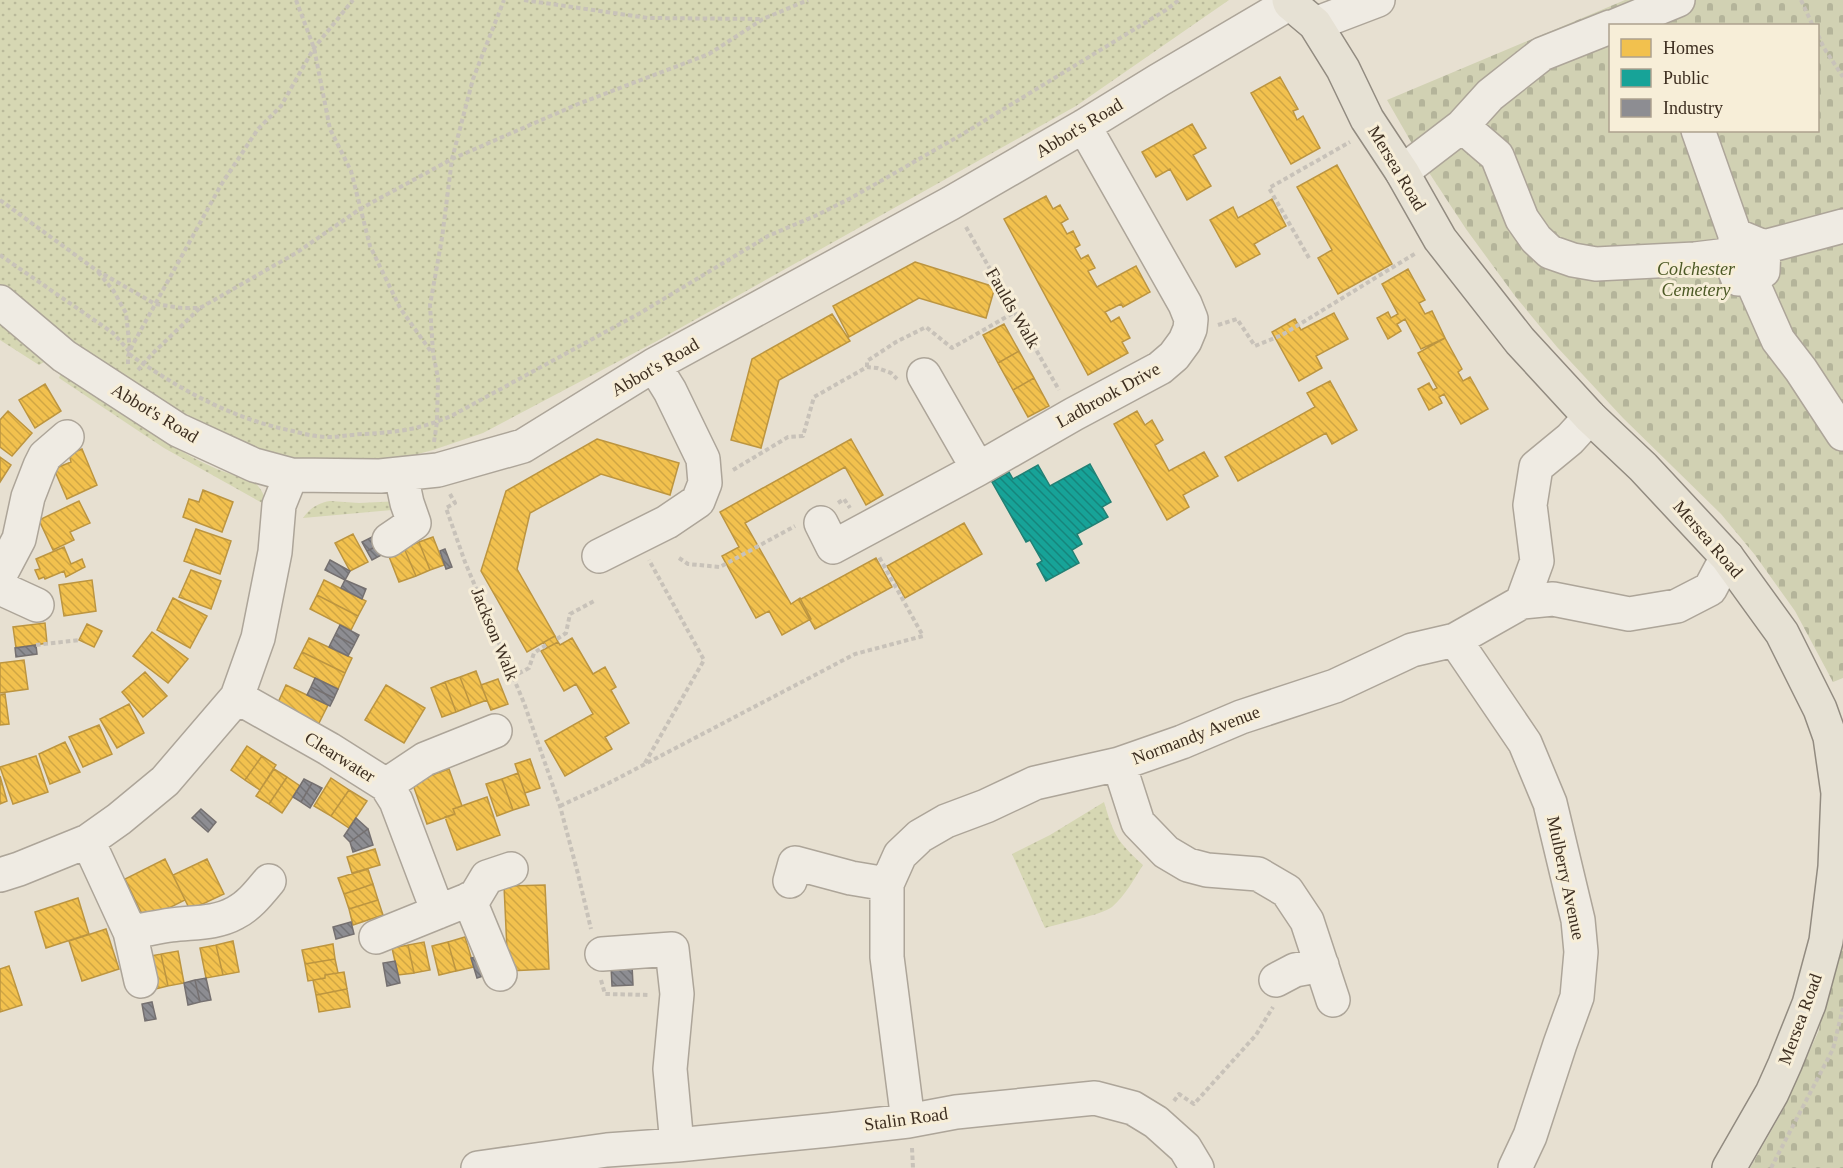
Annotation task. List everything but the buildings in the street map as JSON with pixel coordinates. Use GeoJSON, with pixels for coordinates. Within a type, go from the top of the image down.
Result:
{"type":"FeatureCollection","features":[{"type":"Feature","properties":{"kind":"main road","name":"Mersea Road"},"geometry":{"type":"LineString","coordinates":[[1290,1],[1316,24],[1343,69],[1368,118],[1440,238],[1508,327],[1590,417],[1643,466],[1727,556],[1782,633],[1812,692],[1830,737],[1838,793],[1835,867],[1826,941],[1809,1004],[1772,1093],[1729,1168]]}},
{"type":"Feature","properties":{"kind":"street"},"geometry":{"type":"LineString","coordinates":[[1316,24],[1378,0]]}},
{"type":"Feature","properties":{"kind":"street","name":"Abbot's Road"},"geometry":{"type":"LineString","coordinates":[[0,302],[64,356],[122,385],[178,430],[254,465],[291,475],[401,475],[438,470],[524,446],[654,365],[951,203],[1084,126],[1290,1]]}},
{"type":"Feature","properties":{"kind":"street"},"geometry":{"type":"LineString","coordinates":[[1622,24],[1671,11]]}},
{"type":"Feature","properties":{"kind":"street"},"geometry":{"type":"LineString","coordinates":[[1402,172],[1462,126],[1490,95],[1542,54],[1609,28]]}},
{"type":"Feature","properties":{"kind":"street"},"geometry":{"type":"LineString","coordinates":[[1084,126],[1185,304],[1191,319],[1190,329]]}},
{"type":"Feature","properties":{"kind":"street"},"geometry":{"type":"LineString","coordinates":[[1462,126],[1497,156],[1522,219],[1536,239],[1550,252],[1573,260],[1596,264],[1695,259],[1742,246],[1843,226]]}},
{"type":"Feature","properties":{"kind":"street"},"geometry":{"type":"LineString","coordinates":[[1699,132],[1742,246],[1738,279],[1751,279],[1778,340],[1801,370],[1843,434]]}},
{"type":"Feature","properties":{"kind":"street","name":"Ladbrook Drive"},"geometry":{"type":"LineString","coordinates":[[821,524],[833,546],[1160,368],[1180,349],[1190,329]]}},
{"type":"Feature","properties":{"kind":"street"},"geometry":{"type":"LineString","coordinates":[[599,556],[667,522],[698,501],[705,483],[702,459],[670,391],[654,365]]}},
{"type":"Feature","properties":{"kind":"street"},"geometry":{"type":"LineString","coordinates":[[930,384],[978,469]]}},
{"type":"Feature","properties":{"kind":"street"},"geometry":{"type":"LineString","coordinates":[[1522,602],[1537,561],[1530,505],[1536,467],[1570,438],[1590,417]]}},
{"type":"Feature","properties":{"kind":"street"},"geometry":{"type":"LineString","coordinates":[[0,575],[19,539],[33,480],[45,456],[67,437]]}},
{"type":"Feature","properties":{"kind":"street"},"geometry":{"type":"LineString","coordinates":[[0,875],[88,841],[119,819],[165,781],[237,697],[258,638],[275,552],[279,505],[291,475]]}},
{"type":"Feature","properties":{"kind":"street"},"geometry":{"type":"LineString","coordinates":[[389,540],[414,523],[401,475]]}},
{"type":"Feature","properties":{"kind":"street","name":"Normandy Avenue"},"geometry":{"type":"LineString","coordinates":[[908,1120],[887,957],[887,884],[900,855],[921,836],[946,821],[986,806],[1035,783],[1119,764],[1182,742],[1241,717],[1335,686],[1412,650],[1455,640],[1522,602],[1553,599],[1629,614],[1677,606],[1710,589],[1727,556]]}},
{"type":"Feature","properties":{"kind":"street"},"geometry":{"type":"LineString","coordinates":[[0,588],[37,605]]}},
{"type":"Feature","properties":{"kind":"street","name":"Mulberry Avenue"},"geometry":{"type":"LineString","coordinates":[[1455,640],[1526,743],[1550,802],[1578,920],[1581,952],[1577,997],[1530,1137],[1515,1168]]}},
{"type":"Feature","properties":{"kind":"street","name":"Clearwater"},"geometry":{"type":"LineString","coordinates":[[237,697],[329,748],[386,785],[396,801],[438,912]]}},
{"type":"Feature","properties":{"kind":"street"},"geometry":{"type":"LineString","coordinates":[[386,785],[425,759],[495,731]]}},
{"type":"Feature","properties":{"kind":"street"},"geometry":{"type":"LineString","coordinates":[[1119,764],[1138,823],[1166,852],[1188,865],[1207,870],[1258,874],[1287,891],[1307,921],[1333,1000]]}},
{"type":"Feature","properties":{"kind":"street"},"geometry":{"type":"LineString","coordinates":[[88,841],[130,932],[141,981]]}},
{"type":"Feature","properties":{"kind":"street"},"geometry":{"type":"LineString","coordinates":[[795,861],[852,878],[887,884]]}},
{"type":"Feature","properties":{"kind":"street"},"geometry":{"type":"LineString","coordinates":[[388,931],[472,898],[487,877],[511,869]]}},
{"type":"Feature","properties":{"kind":"street"},"geometry":{"type":"LineString","coordinates":[[130,932],[172,925],[203,923],[236,913],[250,903],[269,881]]}},
{"type":"Feature","properties":{"kind":"street"},"geometry":{"type":"LineString","coordinates":[[472,898],[500,974]]}},
{"type":"Feature","properties":{"kind":"street"},"geometry":{"type":"LineString","coordinates":[[602,954],[672,949],[677,994],[670,1070],[677,1145]]}},
{"type":"Feature","properties":{"kind":"street"},"geometry":{"type":"LineString","coordinates":[[1276,980],[1295,970],[1322,965]]}},
{"type":"Feature","properties":{"kind":"street","name":"Stalin Road"},"geometry":{"type":"LineString","coordinates":[[478,1168],[608,1159],[677,1145],[1095,1098],[1133,1108],[1156,1122],[1185,1148],[1197,1168]]}},
{"type":"Feature","properties":{"kind":"path"},"geometry":{"type":"LineString","coordinates":[[296,0],[314,48],[330,129],[351,171],[370,246],[400,308],[432,353]]}},
{"type":"Feature","properties":{"kind":"path"},"geometry":{"type":"LineString","coordinates":[[122,385],[129,353],[221,185],[258,129],[281,106],[314,48],[353,0]]}},
{"type":"Feature","properties":{"kind":"path"},"geometry":{"type":"LineString","coordinates":[[438,470],[433,450],[437,423],[438,378],[432,353],[430,305],[453,159],[473,79],[504,0]]}},
{"type":"Feature","properties":{"kind":"path"},"geometry":{"type":"LineString","coordinates":[[524,0],[648,18],[763,19]]}},
{"type":"Feature","properties":{"kind":"path"},"geometry":{"type":"LineString","coordinates":[[122,385],[200,308],[296,253],[360,209],[453,159],[578,104],[709,54],[763,19],[808,0]]}},
{"type":"Feature","properties":{"kind":"path"},"geometry":{"type":"LineString","coordinates":[[0,255],[113,333],[129,353],[173,384],[253,421],[279,429],[327,437],[422,428],[437,423],[642,312],[768,236],[851,198],[961,135],[1179,0]]}},
{"type":"Feature","properties":{"kind":"path"},"geometry":{"type":"LineString","coordinates":[[1801,0],[1812,24]]}},
{"type":"Feature","properties":{"kind":"path"},"geometry":{"type":"LineString","coordinates":[[1819,37],[1843,76]]}},
{"type":"Feature","properties":{"kind":"path"},"geometry":{"type":"LineString","coordinates":[[1309,258],[1269,188],[1359,137],[1368,118]]}},
{"type":"Feature","properties":{"kind":"path"},"geometry":{"type":"LineString","coordinates":[[0,200],[96,270],[155,304],[200,308]]}},
{"type":"Feature","properties":{"kind":"path","name":"Faulds Walk"},"geometry":{"type":"LineString","coordinates":[[951,203],[1074,414]]}},
{"type":"Feature","properties":{"kind":"path"},"geometry":{"type":"LineString","coordinates":[[1190,329],[1237,319],[1255,346],[1282,335],[1440,238]]}},
{"type":"Feature","properties":{"kind":"path"},"geometry":{"type":"LineString","coordinates":[[96,270],[113,290],[126,314],[129,353]]}},
{"type":"Feature","properties":{"kind":"path"},"geometry":{"type":"LineString","coordinates":[[867,367],[867,360],[926,327],[952,348],[1015,312]]}},
{"type":"Feature","properties":{"kind":"path"},"geometry":{"type":"LineString","coordinates":[[729,472],[788,437],[803,436],[814,397],[867,367],[877,368],[891,374],[915,392],[923,395],[930,384]]}},
{"type":"Feature","properties":{"kind":"path","name":"Jackson Walk"},"geometry":{"type":"LineString","coordinates":[[438,470],[455,503],[446,508],[465,562],[524,703],[560,806],[645,764]]}},
{"type":"Feature","properties":{"kind":"path"},"geometry":{"type":"LineString","coordinates":[[645,764],[855,654],[923,636],[864,529]]}},
{"type":"Feature","properties":{"kind":"path"},"geometry":{"type":"LineString","coordinates":[[637,536],[704,660],[645,764]]}},
{"type":"Feature","properties":{"kind":"path"},"geometry":{"type":"LineString","coordinates":[[557,639],[566,633],[570,614],[596,600]]}},
{"type":"Feature","properties":{"kind":"path"},"geometry":{"type":"LineString","coordinates":[[36,645],[79,640]]}},
{"type":"Feature","properties":{"kind":"path"},"geometry":{"type":"LineString","coordinates":[[512,677],[529,668],[534,653],[546,645]]}},
{"type":"Feature","properties":{"kind":"path"},"geometry":{"type":"LineString","coordinates":[[1156,1122],[1179,1094],[1194,1104],[1256,1035],[1279,996],[1276,980]]}},
{"type":"Feature","properties":{"kind":"path"},"geometry":{"type":"LineString","coordinates":[[1772,1168],[1833,1049],[1843,1008]]}},
{"type":"Feature","properties":{"kind":"green space"},"geometry":{"type":"Polygon","coordinates":[[[0,0],[1229,0],[1076,106],[657,341],[483,433],[399,459],[330,464],[267,453],[211,433],[91,357],[0,289],[0,0]]]}},
{"type":"Feature","properties":{"kind":"green space","name":"Colchester Cemetery"},"geometry":{"type":"Polygon","coordinates":[[[1625,0],[1843,0],[1843,678],[1833,682],[1795,611],[1755,555],[1721,514],[1623,418],[1557,347],[1515,296],[1466,229],[1426,168],[1387,100],[1625,0]]]}},
{"type":"Feature","properties":{"kind":"green space"},"geometry":{"type":"Polygon","coordinates":[[[0,322],[49,359],[39,365],[0,340],[0,322]]]}},
{"type":"Feature","properties":{"kind":"green space"},"geometry":{"type":"Polygon","coordinates":[[[63,368],[137,423],[176,448],[217,469],[256,484],[262,491],[267,504],[164,448],[59,378],[63,368]]]}},
{"type":"Feature","properties":{"kind":"green space"},"geometry":{"type":"Polygon","coordinates":[[[330,501],[359,503],[401,501],[403,509],[303,518],[315,506],[330,501]]]}},
{"type":"Feature","properties":{"kind":"green space"},"geometry":{"type":"Polygon","coordinates":[[[1104,802],[1118,837],[1127,850],[1143,865],[1125,893],[1112,907],[1090,916],[1045,928],[1012,854],[1050,835],[1104,802]]]}},
{"type":"Feature","properties":{"kind":"green space"},"geometry":{"type":"Polygon","coordinates":[[[1843,884],[1843,1168],[1750,1168],[1783,1110],[1819,1030],[1835,946],[1843,884]]]}}]}
